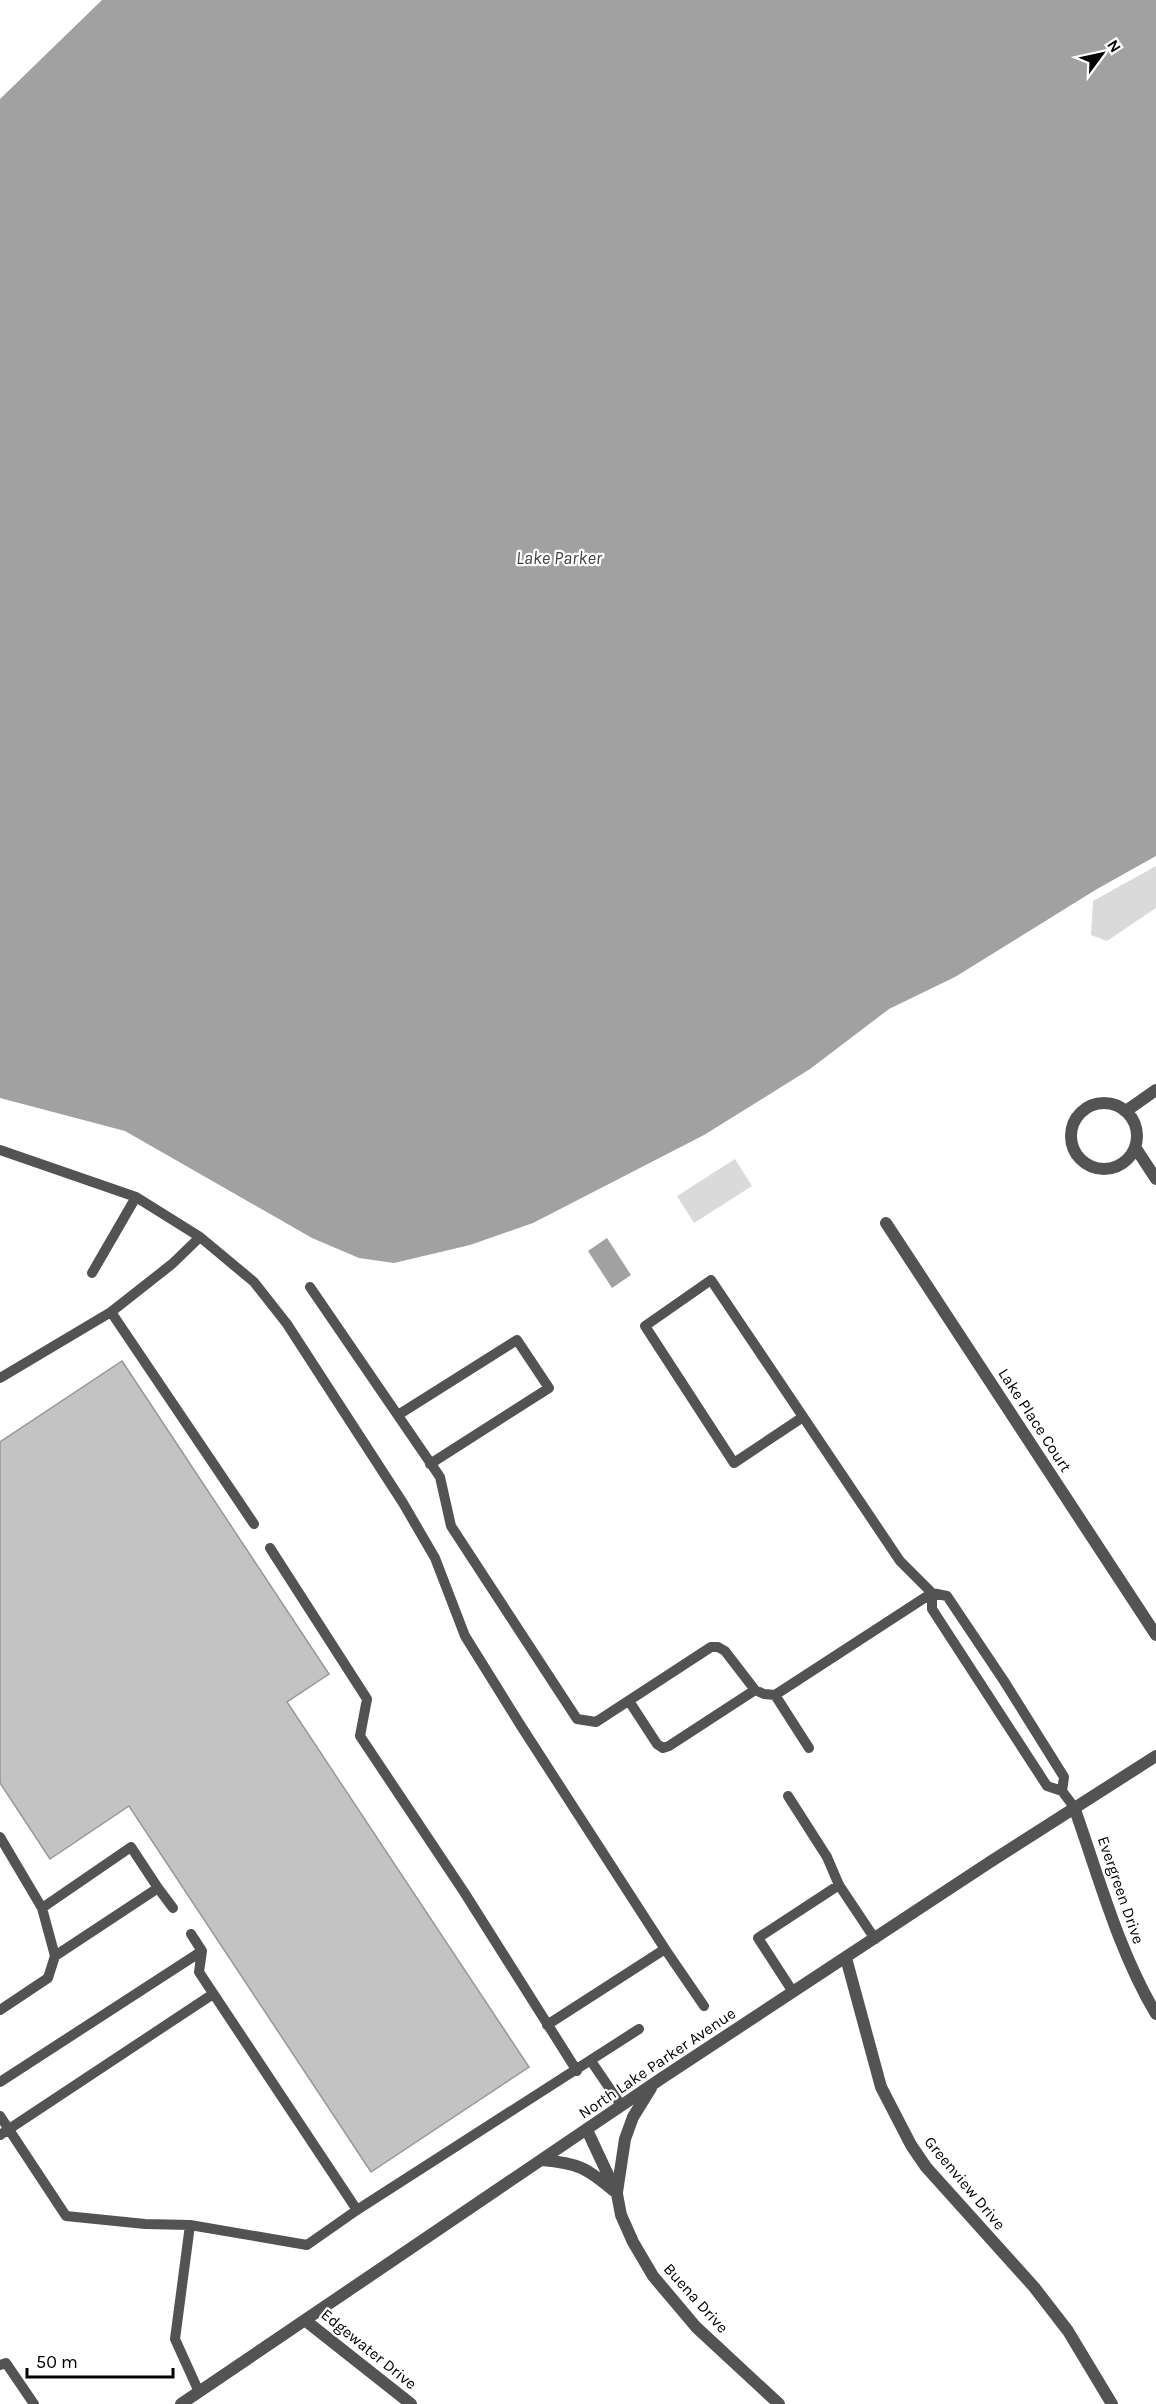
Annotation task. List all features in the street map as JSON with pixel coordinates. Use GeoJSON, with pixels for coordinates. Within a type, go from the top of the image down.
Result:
{"type":"FeatureCollection","features":[{"type":"Feature","properties":{"kind":"street"},"geometry":{"type":"LineString","coordinates":[[1126,1111],[1156,1090]]}},
{"type":"Feature","properties":{"kind":"street"},"geometry":{"type":"LineString","coordinates":[[1096,1104],[1116,1105],[1126,1111],[1136,1128],[1135,1147],[1131,1157],[1123,1164],[1103,1170],[1092,1168],[1083,1162],[1072,1145],[1073,1124],[1086,1108],[1096,1104]]}},
{"type":"Feature","properties":{"kind":"street"},"geometry":{"type":"LineString","coordinates":[[1135,1147],[1156,1179]]}},
{"type":"Feature","properties":{"kind":"street","name":"Lake Place Court"},"geometry":{"type":"LineString","coordinates":[[885,1223],[1156,1635]]}},
{"type":"Feature","properties":{"kind":"street","name":"North Lake Parker Avenue"},"geometry":{"type":"LineString","coordinates":[[181,2404],[621,2105],[1074,1807],[1156,1756]]}},
{"type":"Feature","properties":{"kind":"street","name":"Evergreen Drive"},"geometry":{"type":"LineString","coordinates":[[1074,1807],[1119,1938],[1138,1984],[1156,2014]]}},
{"type":"Feature","properties":{"kind":"street","name":"Greenview Drive"},"geometry":{"type":"LineString","coordinates":[[846,1958],[881,2087],[911,2145],[926,2167],[1041,2296],[1068,2331],[1112,2404]]}},
{"type":"Feature","properties":{"kind":"street"},"geometry":{"type":"LineString","coordinates":[[542,2160],[570,2162],[585,2168],[617,2193],[625,2139],[633,2117],[655,2083]]}},
{"type":"Feature","properties":{"kind":"street","name":"Buena Drive"},"geometry":{"type":"LineString","coordinates":[[586,2130],[617,2193],[625,2224],[653,2276],[696,2327],[779,2404]]}},
{"type":"Feature","properties":{"kind":"street","name":"Edgewater Drive"},"geometry":{"type":"LineString","coordinates":[[306,2320],[411,2404]]}},
{"type":"Feature","properties":{"kind":"lane"},"geometry":{"type":"LineString","coordinates":[[0,1150],[136,1197],[200,1237],[254,1282],[287,1324],[397,1494],[435,1558],[465,1636],[493,1684],[704,2006]]}},
{"type":"Feature","properties":{"kind":"lane"},"geometry":{"type":"LineString","coordinates":[[92,1273],[136,1197]]}},
{"type":"Feature","properties":{"kind":"lane"},"geometry":{"type":"LineString","coordinates":[[0,1378],[111,1312],[172,1264],[200,1237]]}},
{"type":"Feature","properties":{"kind":"lane"},"geometry":{"type":"LineString","coordinates":[[803,1417],[734,1463],[645,1326],[711,1280],[900,1561],[932,1593],[947,1596],[1064,1777],[1062,1791]]}},
{"type":"Feature","properties":{"kind":"lane"},"geometry":{"type":"LineString","coordinates":[[310,1287],[440,1478],[452,1526],[577,1719],[596,1722],[711,1647],[718,1647],[725,1651],[754,1690],[775,1695],[932,1593]]}},
{"type":"Feature","properties":{"kind":"lane"},"geometry":{"type":"LineString","coordinates":[[111,1312],[254,1524]]}},
{"type":"Feature","properties":{"kind":"lane"},"geometry":{"type":"LineString","coordinates":[[398,1415],[517,1340],[549,1388],[430,1464]]}},
{"type":"Feature","properties":{"kind":"lane"},"geometry":{"type":"LineString","coordinates":[[270,1548],[367,1699],[360,1736],[464,1892],[577,2071]]}},
{"type":"Feature","properties":{"kind":"lane"},"geometry":{"type":"LineString","coordinates":[[932,1593],[932,1609],[1047,1786],[1062,1791],[1074,1807]]}},
{"type":"Feature","properties":{"kind":"lane"},"geometry":{"type":"LineString","coordinates":[[629,1701],[657,1744],[663,1748],[754,1690]]}},
{"type":"Feature","properties":{"kind":"lane"},"geometry":{"type":"LineString","coordinates":[[775,1695],[809,1748]]}},
{"type":"Feature","properties":{"kind":"lane"},"geometry":{"type":"LineString","coordinates":[[788,1796],[827,1857],[839,1885],[874,1939]]}},
{"type":"Feature","properties":{"kind":"lane"},"geometry":{"type":"LineString","coordinates":[[0,1837],[42,1908],[55,1956],[48,1978],[0,2010]]}},
{"type":"Feature","properties":{"kind":"lane"},"geometry":{"type":"LineString","coordinates":[[42,1908],[131,1847],[173,1908]]}},
{"type":"Feature","properties":{"kind":"lane"},"geometry":{"type":"LineString","coordinates":[[793,1992],[758,1938],[839,1885]]}},
{"type":"Feature","properties":{"kind":"lane"},"geometry":{"type":"LineString","coordinates":[[55,1956],[158,1888]]}},
{"type":"Feature","properties":{"kind":"lane"},"geometry":{"type":"LineString","coordinates":[[191,1934],[202,1951],[199,1972],[357,2210]]}},
{"type":"Feature","properties":{"kind":"lane"},"geometry":{"type":"LineString","coordinates":[[547,2025],[666,1949]]}},
{"type":"Feature","properties":{"kind":"lane"},"geometry":{"type":"LineString","coordinates":[[0,2082],[202,1951]]}},
{"type":"Feature","properties":{"kind":"lane"},"geometry":{"type":"LineString","coordinates":[[5,2132],[213,1994]]}},
{"type":"Feature","properties":{"kind":"lane"},"geometry":{"type":"LineString","coordinates":[[0,2116],[5,2132],[66,2216],[145,2224],[190,2225],[307,2245],[357,2210],[577,2071],[639,2029]]}},
{"type":"Feature","properties":{"kind":"lane"},"geometry":{"type":"LineString","coordinates":[[591,2061],[621,2105]]}},
{"type":"Feature","properties":{"kind":"lane"},"geometry":{"type":"LineString","coordinates":[[190,2225],[175,2339],[198,2392]]}},
{"type":"Feature","properties":{"kind":"lane"},"geometry":{"type":"LineString","coordinates":[[0,2365],[6,2363],[34,2404]]}},
{"type":"Feature","properties":{"kind":"shaded area"},"geometry":{"type":"Polygon","coordinates":[[[1156,866],[1156,908],[1107,941],[1091,935],[1093,901],[1156,866]]]}},
{"type":"Feature","properties":{"kind":"shaded area"},"geometry":{"type":"Polygon","coordinates":[[[735,1159],[752,1186],[694,1223],[677,1196],[735,1159]]]}},
{"type":"Feature","properties":{"kind":"water","name":"Lake Parker"},"geometry":{"type":"Polygon","coordinates":[[[102,0],[1156,0],[1156,856],[1097,889],[955,977],[889,1009],[810,1069],[704,1135],[533,1223],[470,1245],[394,1263],[359,1258],[312,1238],[125,1131],[0,1098],[0,99],[102,0]]]}},
{"type":"Feature","properties":{"kind":"water"},"geometry":{"type":"Polygon","coordinates":[[[607,1238],[631,1275],[612,1288],[588,1251],[607,1238]]]}},
{"type":"Feature","properties":{"kind":"building"},"geometry":{"type":"Polygon","coordinates":[[[122,1361],[329,1674],[287,1702],[529,2067],[371,2172],[129,1806],[50,1859],[0,1783],[0,1442],[122,1361]]]}}]}
